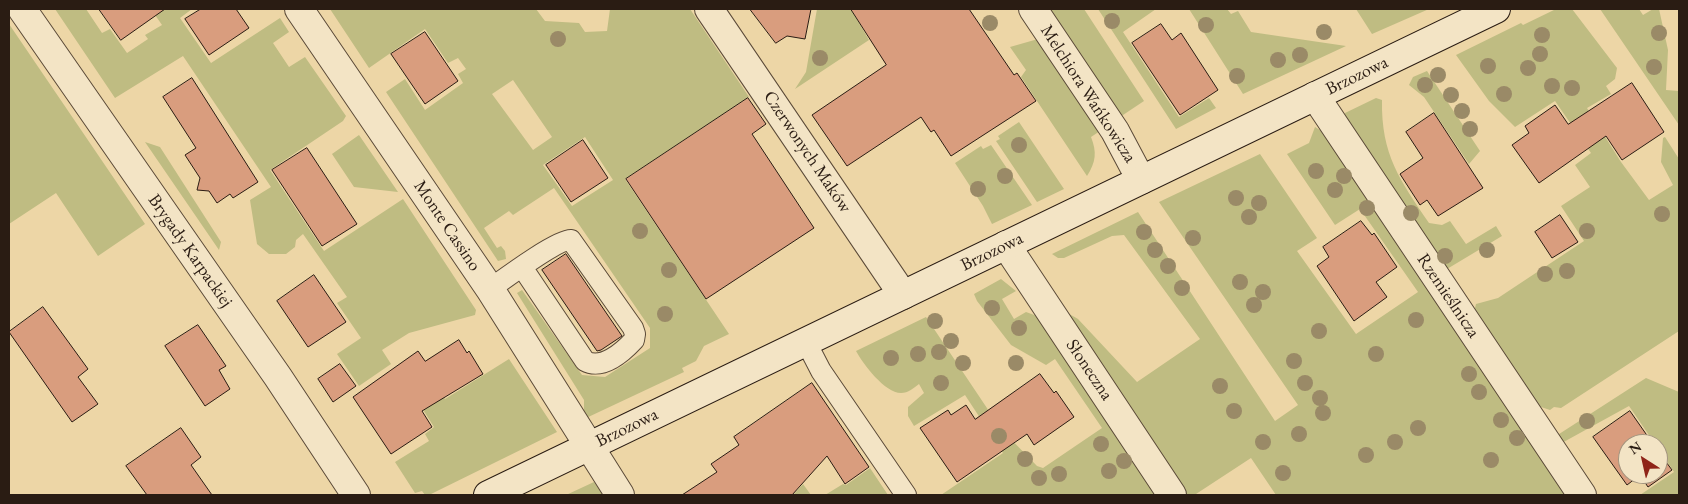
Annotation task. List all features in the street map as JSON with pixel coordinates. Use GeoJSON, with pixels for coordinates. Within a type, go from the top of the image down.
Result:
{"type":"FeatureCollection","features":[{"type":"Feature","properties":{"kind":"street","name":"Brygady Karpackiej"},"geometry":{"type":"LineString","coordinates":[[22,9],[278,377],[356,495]]}},
{"type":"Feature","properties":{"kind":"street","name":"Monte Cassino"},"geometry":{"type":"LineString","coordinates":[[299,9],[490,289],[620,495]]}},
{"type":"Feature","properties":{"kind":"street","name":"Czerwonych Maków"},"geometry":{"type":"LineString","coordinates":[[709,9],[903,295]]}},
{"type":"Feature","properties":{"kind":"street","name":"Melchiora Wańkowicza"},"geometry":{"type":"LineString","coordinates":[[1033,9],[1115,131],[1142,180]]}},
{"type":"Feature","properties":{"kind":"street","name":"Brzozowa"},"geometry":{"type":"LineString","coordinates":[[488,495],[1496,9]]}},
{"type":"Feature","properties":{"kind":"street","name":"Rzemieślnicza"},"geometry":{"type":"LineString","coordinates":[[1315,96],[1582,495]]}},
{"type":"Feature","properties":{"kind":"street","name":"Słoneczna"},"geometry":{"type":"LineString","coordinates":[[1006,245],[1172,495]]}},
{"type":"Feature","properties":{"kind":"lane"},"geometry":{"type":"LineString","coordinates":[[490,289],[522,267],[566,239],[574,242],[580,262],[591,279],[617,318],[635,334],[629,346],[603,363],[592,365],[585,361],[581,342],[550,295],[522,267]]}},
{"type":"Feature","properties":{"kind":"lane"},"geometry":{"type":"LineString","coordinates":[[806,342],[821,371],[906,495]]}},
{"type":"Feature","properties":{"kind":"shaded area"},"geometry":{"type":"Polygon","coordinates":[[[55,9],[86,9],[102,33],[110,29],[127,53],[148,39],[145,35],[162,25],[151,9],[192,9],[180,18],[211,63],[280,18],[289,32],[273,43],[289,67],[305,57],[346,116],[343,121],[270,170],[324,251],[403,199],[476,310],[475,315],[409,333],[382,350],[391,364],[359,386],[337,354],[361,338],[337,303],[347,297],[303,234],[296,240],[295,247],[286,254],[269,254],[257,244],[250,200],[271,187],[183,56],[115,98],[55,9]]]}},
{"type":"Feature","properties":{"kind":"shaded area"},"geometry":{"type":"Polygon","coordinates":[[[330,9],[536,9],[545,21],[579,23],[585,32],[607,31],[610,9],[690,9],[749,97],[625,179],[729,334],[704,346],[696,361],[682,368],[684,372],[584,419],[584,400],[517,293],[522,290],[582,375],[605,377],[650,348],[650,328],[554,188],[513,215],[509,211],[484,228],[497,248],[501,246],[505,251],[506,259],[498,261],[386,92],[405,79],[425,110],[463,83],[458,74],[466,69],[458,58],[448,63],[425,29],[369,68],[330,9]],[[513,80],[492,94],[533,150],[552,137],[513,80]],[[585,137],[543,165],[572,206],[613,180],[585,137]]]}},
{"type":"Feature","properties":{"kind":"shaded area"},"geometry":{"type":"Polygon","coordinates":[[[817,9],[851,9],[869,40],[795,89],[806,72],[817,9]]]}},
{"type":"Feature","properties":{"kind":"shaded area"},"geometry":{"type":"Polygon","coordinates":[[[1048,9],[1084,9],[1144,101],[1120,117],[1048,9]]]}},
{"type":"Feature","properties":{"kind":"shaded area"},"geometry":{"type":"Polygon","coordinates":[[[1098,9],[1156,9],[1123,32],[1179,117],[1209,98],[1216,108],[1176,129],[1098,9]]]}},
{"type":"Feature","properties":{"kind":"shaded area"},"geometry":{"type":"Polygon","coordinates":[[[1189,9],[1227,9],[1231,14],[1238,11],[1251,32],[1346,46],[1243,94],[1189,9]]]}},
{"type":"Feature","properties":{"kind":"shaded area"},"geometry":{"type":"Polygon","coordinates":[[[1356,9],[1429,9],[1372,34],[1356,9]]]}},
{"type":"Feature","properties":{"kind":"shaded area"},"geometry":{"type":"Polygon","coordinates":[[[1556,9],[1572,9],[1617,68],[1615,79],[1606,86],[1611,94],[1587,108],[1621,162],[1649,200],[1673,185],[1661,162],[1663,138],[1665,137],[1679,159],[1679,331],[1561,408],[1554,407],[1550,410],[1535,405],[1473,316],[1476,304],[1498,298],[1584,241],[1561,206],[1590,187],[1575,165],[1591,153],[1555,101],[1515,127],[1489,101],[1456,55],[1521,23],[1523,25],[1556,9]]]}},
{"type":"Feature","properties":{"kind":"shaded area"},"geometry":{"type":"Polygon","coordinates":[[[1600,9],[1639,9],[1643,15],[1653,9],[1659,9],[1668,50],[1666,90],[1679,91],[1679,125],[1600,9]]]}},
{"type":"Feature","properties":{"kind":"shaded area"},"geometry":{"type":"Polygon","coordinates":[[[9,24],[145,224],[98,256],[56,193],[9,224],[9,24]]]}},
{"type":"Feature","properties":{"kind":"shaded area"},"geometry":{"type":"Polygon","coordinates":[[[1038,39],[1100,131],[1091,137],[1095,157],[1087,176],[1021,77],[1026,70],[1010,47],[1038,39]]]}},
{"type":"Feature","properties":{"kind":"shaded area"},"geometry":{"type":"Polygon","coordinates":[[[1427,71],[1480,151],[1469,164],[1424,97],[1409,85],[1413,77],[1427,71]]]}},
{"type":"Feature","properties":{"kind":"shaded area"},"geometry":{"type":"Polygon","coordinates":[[[1376,98],[1382,100],[1385,136],[1394,166],[1429,223],[1442,225],[1450,221],[1466,244],[1496,226],[1502,236],[1442,272],[1344,128],[1345,113],[1376,98]]]}},
{"type":"Feature","properties":{"kind":"shaded area"},"geometry":{"type":"Polygon","coordinates":[[[1019,122],[1064,189],[1037,202],[996,141],[1000,139],[998,136],[1019,122]]]}},
{"type":"Feature","properties":{"kind":"shaded area"},"geometry":{"type":"Polygon","coordinates":[[[1315,127],[1328,135],[1572,495],[1276,495],[1251,458],[1196,494],[1186,494],[1064,311],[1078,319],[1137,382],[1200,339],[1124,235],[1112,236],[1064,258],[1058,258],[1052,254],[1138,212],[1275,421],[1298,405],[1159,202],[1260,154],[1317,238],[1297,251],[1356,334],[1418,292],[1360,209],[1335,225],[1287,154],[1309,143],[1315,127]]]}},
{"type":"Feature","properties":{"kind":"shaded area"},"geometry":{"type":"Polygon","coordinates":[[[359,135],[398,192],[354,187],[332,154],[359,135]]]}},
{"type":"Feature","properties":{"kind":"shaded area"},"geometry":{"type":"Polygon","coordinates":[[[145,142],[160,147],[221,242],[219,250],[145,142]]]}},
{"type":"Feature","properties":{"kind":"shaded area"},"geometry":{"type":"Polygon","coordinates":[[[991,145],[1032,205],[992,224],[983,206],[955,163],[981,146],[983,149],[991,145]]]}},
{"type":"Feature","properties":{"kind":"shaded area"},"geometry":{"type":"Polygon","coordinates":[[[1001,279],[1016,291],[1002,299],[1014,319],[1026,312],[1037,316],[1158,495],[941,495],[1003,453],[965,395],[914,426],[908,416],[908,407],[924,393],[919,384],[906,392],[895,392],[875,377],[856,351],[926,317],[1001,429],[1037,466],[1043,468],[1102,428],[1055,359],[1046,365],[1011,345],[977,301],[974,294],[1001,279]]]}},
{"type":"Feature","properties":{"kind":"shaded area"},"geometry":{"type":"Polygon","coordinates":[[[509,359],[557,432],[429,495],[425,495],[422,491],[415,493],[395,462],[429,441],[425,434],[434,427],[401,375],[421,362],[445,399],[509,359]]]}},
{"type":"Feature","properties":{"kind":"shaded area"},"geometry":{"type":"Polygon","coordinates":[[[1646,378],[1679,392],[1679,495],[1640,495],[1656,484],[1668,484],[1668,476],[1674,472],[1668,463],[1668,434],[1648,434],[1629,406],[1560,444],[1556,436],[1646,378]]]}},
{"type":"Feature","properties":{"kind":"shaded area"},"geometry":{"type":"Polygon","coordinates":[[[870,468],[888,495],[825,495],[843,484],[846,485],[870,468]]]}},
{"type":"Feature","properties":{"kind":"shaded area"},"geometry":{"type":"Polygon","coordinates":[[[594,482],[603,495],[566,495],[594,482]]]}},
{"type":"Feature","properties":{"kind":"shaded area"},"geometry":{"type":"Polygon","coordinates":[[[803,484],[811,495],[793,495],[803,484]]]}},
{"type":"Feature","properties":{"kind":"building"},"geometry":{"type":"Polygon","coordinates":[[[99,9],[165,9],[121,40],[99,9]]]}},
{"type":"Feature","properties":{"kind":"building"},"geometry":{"type":"Polygon","coordinates":[[[201,9],[236,9],[249,28],[209,55],[185,19],[201,9]]]}},
{"type":"Feature","properties":{"kind":"building"},"geometry":{"type":"Polygon","coordinates":[[[750,9],[811,9],[805,39],[787,36],[776,43],[750,9]]]}},
{"type":"Feature","properties":{"kind":"building"},"geometry":{"type":"Polygon","coordinates":[[[851,9],[969,9],[1014,75],[1017,73],[1036,101],[951,156],[934,130],[931,132],[921,117],[847,166],[812,115],[886,65],[851,9]]]}},
{"type":"Feature","properties":{"kind":"building"},"geometry":{"type":"Polygon","coordinates":[[[1161,24],[1172,40],[1181,33],[1218,90],[1180,115],[1132,43],[1161,24]]]}},
{"type":"Feature","properties":{"kind":"building"},"geometry":{"type":"Polygon","coordinates":[[[425,32],[458,81],[425,104],[391,54],[425,32]]]}},
{"type":"Feature","properties":{"kind":"building"},"geometry":{"type":"Polygon","coordinates":[[[192,78],[258,182],[233,198],[230,194],[217,203],[209,191],[197,190],[200,178],[185,155],[196,148],[163,97],[192,78]]]}},
{"type":"Feature","properties":{"kind":"building"},"geometry":{"type":"Polygon","coordinates":[[[1632,83],[1664,132],[1622,160],[1606,136],[1539,183],[1512,145],[1529,133],[1525,126],[1555,105],[1568,124],[1632,83]]]}},
{"type":"Feature","properties":{"kind":"building"},"geometry":{"type":"Polygon","coordinates":[[[748,98],[766,124],[752,134],[814,228],[706,299],[626,179],[748,98]]]}},
{"type":"Feature","properties":{"kind":"building"},"geometry":{"type":"Polygon","coordinates":[[[1434,113],[1483,188],[1438,216],[1427,200],[1420,205],[1400,174],[1423,158],[1406,132],[1434,113]]]}},
{"type":"Feature","properties":{"kind":"building"},"geometry":{"type":"Polygon","coordinates":[[[583,140],[608,178],[571,202],[546,165],[583,140]]]}},
{"type":"Feature","properties":{"kind":"building"},"geometry":{"type":"Polygon","coordinates":[[[307,148],[357,224],[322,246],[272,170],[307,148]]]}},
{"type":"Feature","properties":{"kind":"building"},"geometry":{"type":"Polygon","coordinates":[[[1560,215],[1578,242],[1552,258],[1535,232],[1560,215]]]}},
{"type":"Feature","properties":{"kind":"building"},"geometry":{"type":"Polygon","coordinates":[[[1361,221],[1372,235],[1374,233],[1397,267],[1376,282],[1387,297],[1354,321],[1317,266],[1329,257],[1323,247],[1361,221]]]}},
{"type":"Feature","properties":{"kind":"building"},"geometry":{"type":"Polygon","coordinates":[[[566,254],[622,336],[601,350],[597,351],[542,270],[566,254]]]}},
{"type":"Feature","properties":{"kind":"building"},"geometry":{"type":"Polygon","coordinates":[[[314,275],[346,322],[308,347],[277,301],[314,275]]]}},
{"type":"Feature","properties":{"kind":"building"},"geometry":{"type":"Polygon","coordinates":[[[43,307],[88,369],[78,377],[98,404],[72,422],[9,332],[43,307]]]}},
{"type":"Feature","properties":{"kind":"building"},"geometry":{"type":"Polygon","coordinates":[[[198,325],[226,366],[219,370],[230,389],[205,406],[165,346],[198,325]]]}},
{"type":"Feature","properties":{"kind":"building"},"geometry":{"type":"Polygon","coordinates":[[[459,340],[467,353],[469,351],[483,374],[422,411],[432,427],[391,454],[353,397],[418,351],[425,361],[459,340]]]}},
{"type":"Feature","properties":{"kind":"building"},"geometry":{"type":"Polygon","coordinates":[[[340,364],[356,386],[333,402],[318,379],[340,364]]]}},
{"type":"Feature","properties":{"kind":"building"},"geometry":{"type":"Polygon","coordinates":[[[1040,374],[1054,393],[1056,391],[1074,417],[1034,445],[1027,434],[957,482],[920,428],[948,410],[951,415],[966,405],[975,419],[1040,374]]]}},
{"type":"Feature","properties":{"kind":"building"},"geometry":{"type":"Polygon","coordinates":[[[812,383],[869,467],[845,484],[827,456],[792,495],[682,495],[717,472],[711,464],[739,445],[734,437],[812,383]]]}},
{"type":"Feature","properties":{"kind":"building"},"geometry":{"type":"Polygon","coordinates":[[[1630,411],[1646,434],[1618,434],[1618,472],[1593,437],[1630,411]]]}},
{"type":"Feature","properties":{"kind":"building"},"geometry":{"type":"Polygon","coordinates":[[[181,428],[201,457],[191,465],[212,495],[147,495],[126,466],[181,428]]]}},
{"type":"Feature","properties":{"kind":"building"},"geometry":{"type":"Polygon","coordinates":[[[1668,465],[1672,470],[1668,473],[1668,465]]]}}]}
